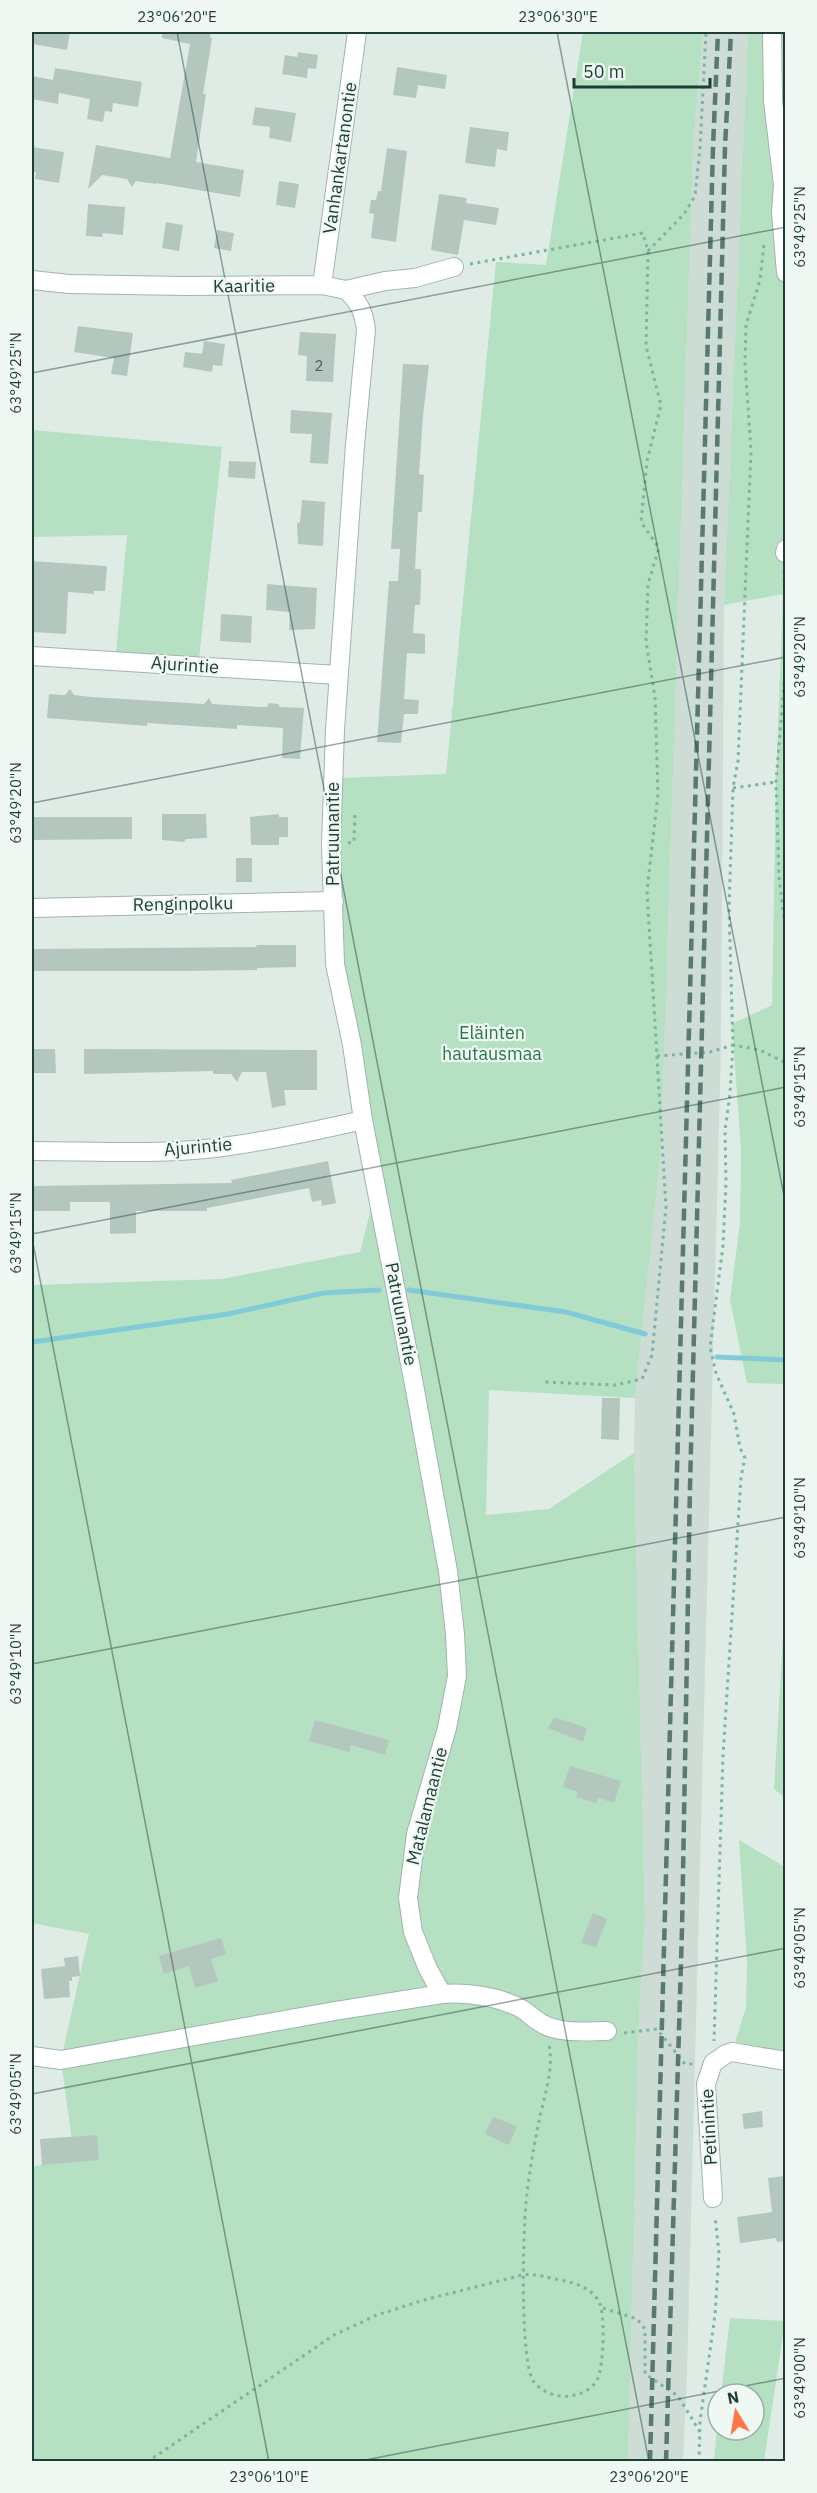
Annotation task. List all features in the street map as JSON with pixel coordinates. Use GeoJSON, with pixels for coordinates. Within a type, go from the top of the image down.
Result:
{"type":"FeatureCollection","features":[{"type":"Feature","properties":{"kind":"street","name":"Vanhankartanontie"},"geometry":{"type":"LineString","coordinates":[[322,285],[357,32]]}},
{"type":"Feature","properties":{"kind":"street"},"geometry":{"type":"LineString","coordinates":[[772,32],[772,100],[783,185],[781,212],[786,273]]}},
{"type":"Feature","properties":{"kind":"street","name":"Kaaritie"},"geometry":{"type":"LineString","coordinates":[[32,280],[69,284],[184,286],[322,285],[346,290],[384,281],[415,278],[454,267]]}},
{"type":"Feature","properties":{"kind":"street","name":"Patruunantie"},"geometry":{"type":"LineString","coordinates":[[346,290],[357,299],[365,315],[366,330],[338,675],[332,845],[335,964],[413,1378]]}},
{"type":"Feature","properties":{"kind":"street","name":"Ajurintie"},"geometry":{"type":"LineString","coordinates":[[32,656],[338,675]]}},
{"type":"Feature","properties":{"kind":"street","name":"Renginpolku"},"geometry":{"type":"LineString","coordinates":[[32,908],[334,901]]}},
{"type":"Feature","properties":{"kind":"street","name":"Ajurintie"},"geometry":{"type":"LineString","coordinates":[[32,1151],[164,1151],[214,1148],[326,1129],[363,1120]]}},
{"type":"Feature","properties":{"kind":"street","name":"Matalamaantie"},"geometry":{"type":"LineString","coordinates":[[413,1378],[448,1571],[456,1634],[457,1676],[447,1728],[416,1834],[408,1898],[413,1932],[428,1969],[442,1994]]}},
{"type":"Feature","properties":{"kind":"street"},"geometry":{"type":"LineString","coordinates":[[32,2056],[61,2060],[335,2010],[442,1994],[495,1999],[516,2006],[532,2015],[543,2025],[576,2032],[613,2032]]}},
{"type":"Feature","properties":{"kind":"street"},"geometry":{"type":"LineString","coordinates":[[716,2060],[732,2052],[786,2061]]}},
{"type":"Feature","properties":{"kind":"street","name":"Petinintie"},"geometry":{"type":"LineString","coordinates":[[713,2198],[706,2084],[716,2060]]}},
{"type":"Feature","properties":{"kind":"path"},"geometry":{"type":"LineString","coordinates":[[648,251],[684,214],[695,196],[706,32]]}},
{"type":"Feature","properties":{"kind":"path"},"geometry":{"type":"LineString","coordinates":[[454,267],[643,233],[648,251],[646,346],[661,405],[647,461],[641,522],[658,548],[648,584],[646,642],[655,697],[658,794],[647,891],[666,1207],[652,1355],[642,1379],[615,1385],[543,1382]]}},
{"type":"Feature","properties":{"kind":"path"},"geometry":{"type":"LineString","coordinates":[[613,2032],[657,2029],[685,2064],[716,2060],[714,2019],[723,1755],[741,1478],[745,1458],[740,1448],[734,1414],[717,1373],[710,1347],[723,1246],[725,1130],[733,1045],[729,948],[733,788],[738,761],[746,539],[750,492],[745,363],[746,325],[760,280],[765,237]]}},
{"type":"Feature","properties":{"kind":"path"},"geometry":{"type":"LineString","coordinates":[[785,551],[784,673],[776,782],[779,877],[786,934]]}},
{"type":"Feature","properties":{"kind":"path"},"geometry":{"type":"LineString","coordinates":[[733,788],[776,782]]}},
{"type":"Feature","properties":{"kind":"path"},"geometry":{"type":"LineString","coordinates":[[657,1056],[710,1052],[733,1045],[760,1050],[786,1063]]}},
{"type":"Feature","properties":{"kind":"path"},"geometry":{"type":"LineString","coordinates":[[147,2462],[334,2335],[377,2315],[525,2273],[570,2281],[587,2289],[598,2299],[603,2308],[601,2363],[597,2380],[588,2390],[573,2396],[557,2396],[534,2383],[529,2370],[525,2336],[525,2273],[526,2196],[549,2078],[550,2049],[543,2025]]}},
{"type":"Feature","properties":{"kind":"path"},"geometry":{"type":"LineString","coordinates":[[699,2462],[700,2432],[716,2315],[719,2253],[713,2198]]}},
{"type":"Feature","properties":{"kind":"path"},"geometry":{"type":"LineString","coordinates":[[603,2308],[637,2319],[645,2329],[645,2374],[678,2396],[700,2432]]}},
{"type":"Feature","properties":{"kind":"shaded area"},"geometry":{"type":"Polygon","coordinates":[[[703,32],[748,32],[724,605],[721,1045],[687,2375],[683,2461],[628,2462],[639,2016],[645,1919],[634,1453],[635,1398],[661,1149],[693,147],[703,32]]]}},
{"type":"Feature","properties":{"kind":"green space","name":"Eläinten hautausmaa"},"geometry":{"type":"Polygon","coordinates":[[[583,32],[703,32],[693,147],[661,1149],[635,1398],[489,1390],[486,1515],[549,1509],[634,1453],[645,1919],[639,2016],[628,2461],[32,2461],[32,2167],[74,2156],[61,2060],[89,1934],[32,1923],[32,1285],[222,1279],[360,1252],[374,1197],[343,964],[338,847],[340,778],[446,774],[496,262],[546,265],[583,32]]]}},
{"type":"Feature","properties":{"kind":"green space"},"geometry":{"type":"Polygon","coordinates":[[[748,32],[785,32],[785,1384],[747,1383],[730,1300],[740,1223],[741,1151],[732,1024],[772,1005],[776,782],[783,594],[724,605],[748,32]]]}},
{"type":"Feature","properties":{"kind":"green space"},"geometry":{"type":"Polygon","coordinates":[[[32,430],[222,447],[199,659],[116,654],[127,535],[32,537],[32,430]]]}},
{"type":"Feature","properties":{"kind":"green space"},"geometry":{"type":"Polygon","coordinates":[[[785,1604],[785,1798],[774,1789],[785,1604]]]}},
{"type":"Feature","properties":{"kind":"green space"},"geometry":{"type":"Polygon","coordinates":[[[739,1840],[785,1867],[785,2053],[735,2043],[746,2007],[747,1961],[739,1840]]]}},
{"type":"Feature","properties":{"kind":"green space"},"geometry":{"type":"Polygon","coordinates":[[[730,2318],[785,2321],[764,2461],[714,2461],[716,2442],[766,2442],[766,2382],[722,2382],[730,2318]]]}},
{"type":"Feature","properties":{"kind":"building"},"geometry":{"type":"Polygon","coordinates":[[[32,32],[70,32],[67,50],[32,44],[32,32]]]}},
{"type":"Feature","properties":{"kind":"building"},"geometry":{"type":"Polygon","coordinates":[[[162,32],[211,32],[203,94],[206,94],[196,162],[244,170],[240,197],[136,181],[132,187],[127,179],[102,175],[88,189],[96,145],[170,158],[190,44],[162,38],[162,32]]]}},
{"type":"Feature","properties":{"kind":"building"},"geometry":{"type":"Polygon","coordinates":[[[298,52],[318,55],[316,69],[308,68],[307,78],[282,74],[285,55],[297,57],[298,52]]]}},
{"type":"Feature","properties":{"kind":"building"},"geometry":{"type":"Polygon","coordinates":[[[397,67],[447,75],[445,89],[418,85],[416,98],[393,95],[397,67]]]}},
{"type":"Feature","properties":{"kind":"building"},"geometry":{"type":"Polygon","coordinates":[[[55,68],[142,82],[138,107],[113,103],[112,112],[105,111],[103,122],[87,119],[90,99],[59,93],[58,104],[32,99],[32,76],[53,80],[55,68]]]}},
{"type":"Feature","properties":{"kind":"building"},"geometry":{"type":"Polygon","coordinates":[[[255,107],[296,113],[291,142],[269,138],[270,127],[252,125],[255,107]]]}},
{"type":"Feature","properties":{"kind":"building"},"geometry":{"type":"Polygon","coordinates":[[[470,127],[509,132],[507,151],[497,149],[495,167],[465,163],[470,127]]]}},
{"type":"Feature","properties":{"kind":"building"},"geometry":{"type":"Polygon","coordinates":[[[32,147],[64,152],[59,183],[35,179],[36,172],[32,172],[32,147]]]}},
{"type":"Feature","properties":{"kind":"building"},"geometry":{"type":"Polygon","coordinates":[[[387,148],[407,151],[396,242],[371,238],[374,214],[369,213],[371,200],[376,200],[378,191],[381,191],[387,148]]]}},
{"type":"Feature","properties":{"kind":"building"},"geometry":{"type":"Polygon","coordinates":[[[279,181],[299,184],[295,208],[276,205],[279,181]]]}},
{"type":"Feature","properties":{"kind":"building"},"geometry":{"type":"Polygon","coordinates":[[[439,194],[467,198],[466,203],[499,208],[496,225],[464,220],[458,255],[431,250],[439,194]]]}},
{"type":"Feature","properties":{"kind":"building"},"geometry":{"type":"Polygon","coordinates":[[[88,204],[125,207],[123,235],[103,233],[102,237],[86,236],[88,204]]]}},
{"type":"Feature","properties":{"kind":"building"},"geometry":{"type":"Polygon","coordinates":[[[166,222],[183,225],[179,251],[162,248],[166,222]]]}},
{"type":"Feature","properties":{"kind":"building"},"geometry":{"type":"Polygon","coordinates":[[[217,230],[234,233],[231,251],[214,248],[217,230]]]}},
{"type":"Feature","properties":{"kind":"building"},"geometry":{"type":"Polygon","coordinates":[[[78,326],[133,333],[127,376],[111,374],[114,358],[74,352],[78,326]]]}},
{"type":"Feature","properties":{"kind":"building"},"geometry":{"type":"Polygon","coordinates":[[[300,332],[336,334],[333,382],[306,381],[307,356],[298,355],[300,332]]]}},
{"type":"Feature","properties":{"kind":"building"},"geometry":{"type":"Polygon","coordinates":[[[204,341],[225,344],[222,366],[213,365],[212,372],[183,367],[185,352],[202,354],[204,341]]]}},
{"type":"Feature","properties":{"kind":"building"},"geometry":{"type":"Polygon","coordinates":[[[403,364],[429,365],[419,474],[424,475],[422,512],[418,512],[415,569],[421,569],[420,605],[415,605],[413,633],[425,634],[425,654],[407,653],[404,699],[419,700],[418,714],[404,714],[401,743],[377,742],[389,581],[398,581],[400,549],[391,549],[403,364]]]}},
{"type":"Feature","properties":{"kind":"building"},"geometry":{"type":"Polygon","coordinates":[[[291,410],[332,413],[328,464],[310,463],[312,434],[290,433],[291,410]]]}},
{"type":"Feature","properties":{"kind":"building"},"geometry":{"type":"Polygon","coordinates":[[[229,461],[256,462],[255,479],[228,477],[229,461]]]}},
{"type":"Feature","properties":{"kind":"building"},"geometry":{"type":"Polygon","coordinates":[[[302,500],[325,502],[323,546],[298,544],[297,523],[300,522],[302,500]]]}},
{"type":"Feature","properties":{"kind":"building"},"geometry":{"type":"Polygon","coordinates":[[[32,561],[107,566],[105,591],[94,591],[94,594],[68,592],[66,634],[32,632],[32,561]]]}},
{"type":"Feature","properties":{"kind":"building"},"geometry":{"type":"Polygon","coordinates":[[[267,584],[317,588],[315,629],[289,630],[290,612],[266,610],[267,584]]]}},
{"type":"Feature","properties":{"kind":"building"},"geometry":{"type":"Polygon","coordinates":[[[221,614],[252,616],[251,643],[220,641],[221,614]]]}},
{"type":"Feature","properties":{"kind":"building"},"geometry":{"type":"Polygon","coordinates":[[[70,689],[74,695],[92,697],[204,704],[209,698],[212,704],[267,707],[269,703],[278,704],[280,707],[304,708],[300,759],[282,758],[283,728],[237,725],[237,729],[147,723],[147,726],[47,718],[49,694],[65,695],[70,689]]]}},
{"type":"Feature","properties":{"kind":"building"},"geometry":{"type":"Polygon","coordinates":[[[162,814],[206,814],[207,838],[186,839],[184,842],[162,840],[162,814]]]}},
{"type":"Feature","properties":{"kind":"building"},"geometry":{"type":"Polygon","coordinates":[[[279,814],[279,817],[288,817],[288,837],[279,837],[279,845],[251,845],[250,817],[279,814]]]}},
{"type":"Feature","properties":{"kind":"building"},"geometry":{"type":"Polygon","coordinates":[[[32,817],[132,817],[132,839],[32,840],[32,817]]]}},
{"type":"Feature","properties":{"kind":"building"},"geometry":{"type":"Polygon","coordinates":[[[236,858],[252,858],[252,882],[236,882],[236,858]]]}},
{"type":"Feature","properties":{"kind":"building"},"geometry":{"type":"Polygon","coordinates":[[[256,945],[296,945],[296,967],[257,968],[257,970],[32,971],[32,949],[257,947],[256,945]]]}},
{"type":"Feature","properties":{"kind":"building"},"geometry":{"type":"Polygon","coordinates":[[[32,1049],[55,1049],[56,1073],[32,1073],[32,1049]]]}},
{"type":"Feature","properties":{"kind":"building"},"geometry":{"type":"Polygon","coordinates":[[[84,1049],[317,1050],[317,1090],[284,1090],[286,1105],[272,1108],[266,1072],[242,1072],[237,1082],[231,1074],[213,1074],[213,1071],[84,1074],[84,1049]]]}},
{"type":"Feature","properties":{"kind":"building"},"geometry":{"type":"Polygon","coordinates":[[[328,1161],[336,1203],[322,1206],[321,1200],[312,1202],[309,1188],[207,1208],[207,1211],[136,1211],[136,1233],[110,1234],[110,1202],[70,1202],[70,1211],[32,1211],[32,1186],[232,1183],[231,1180],[328,1161]]]}},
{"type":"Feature","properties":{"kind":"building"},"geometry":{"type":"Polygon","coordinates":[[[602,1398],[620,1398],[619,1440],[601,1439],[602,1398]]]}},
{"type":"Feature","properties":{"kind":"building"},"geometry":{"type":"Polygon","coordinates":[[[554,1717],[587,1728],[583,1742],[548,1728],[554,1717]]]}},
{"type":"Feature","properties":{"kind":"building"},"geometry":{"type":"Polygon","coordinates":[[[315,1720],[389,1740],[385,1755],[351,1745],[349,1752],[309,1741],[315,1720]]]}},
{"type":"Feature","properties":{"kind":"building"},"geometry":{"type":"Polygon","coordinates":[[[570,1766],[621,1781],[614,1803],[598,1798],[596,1803],[576,1797],[578,1792],[563,1787],[570,1766]]]}},
{"type":"Feature","properties":{"kind":"building"},"geometry":{"type":"Polygon","coordinates":[[[593,1913],[607,1919],[596,1947],[581,1943],[593,1913]]]}},
{"type":"Feature","properties":{"kind":"building"},"geometry":{"type":"Polygon","coordinates":[[[221,1938],[226,1954],[211,1959],[218,1981],[195,1988],[189,1966],[164,1974],[159,1956],[221,1938]]]}},
{"type":"Feature","properties":{"kind":"building"},"geometry":{"type":"Polygon","coordinates":[[[78,1956],[80,1976],[72,1977],[72,1981],[69,1981],[70,1997],[44,1999],[41,1969],[65,1966],[64,1958],[78,1956]]]}},
{"type":"Feature","properties":{"kind":"building"},"geometry":{"type":"Polygon","coordinates":[[[762,2111],[763,2127],[744,2129],[742,2114],[762,2111]]]}},
{"type":"Feature","properties":{"kind":"building"},"geometry":{"type":"Polygon","coordinates":[[[493,2117],[517,2126],[509,2145],[485,2134],[493,2117]]]}},
{"type":"Feature","properties":{"kind":"building"},"geometry":{"type":"Polygon","coordinates":[[[97,2135],[99,2160],[42,2165],[40,2139],[97,2135]]]}},
{"type":"Feature","properties":{"kind":"building"},"geometry":{"type":"Polygon","coordinates":[[[786,2176],[786,2241],[777,2242],[776,2238],[740,2243],[737,2217],[772,2212],[768,2178],[786,2176]]]}},
{"type":"Feature","properties":{"kind":"waterway"},"geometry":{"type":"LineString","coordinates":[[32,1342],[228,1314],[323,1293],[379,1290]]}},
{"type":"Feature","properties":{"kind":"waterway"},"geometry":{"type":"LineString","coordinates":[[409,1290],[566,1312],[645,1334]]}},
{"type":"Feature","properties":{"kind":"waterway"},"geometry":{"type":"LineString","coordinates":[[717,1357],[786,1360]]}},
{"type":"Feature","properties":{"kind":"railway"},"geometry":{"type":"LineString","coordinates":[[650,2462],[718,32]]}},
{"type":"Feature","properties":{"kind":"railway"},"geometry":{"type":"LineString","coordinates":[[666,2462],[682,1929],[690,1486],[725,147],[731,32]]}}]}
